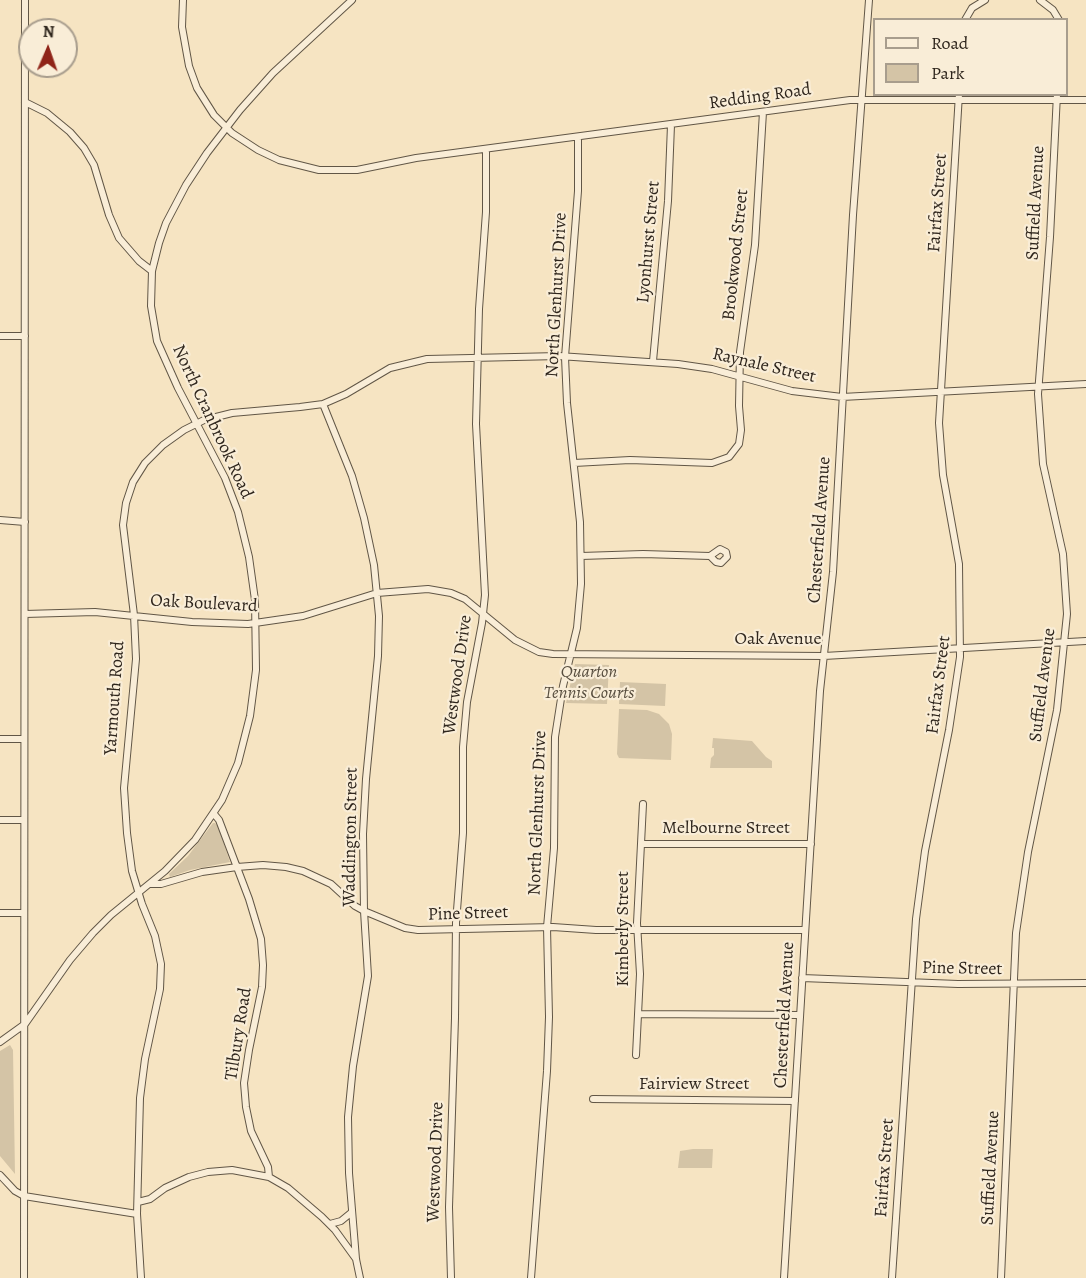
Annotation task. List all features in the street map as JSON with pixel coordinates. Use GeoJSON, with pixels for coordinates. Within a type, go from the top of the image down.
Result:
{"type":"FeatureCollection","features":[{"type":"Feature","properties":{"kind":"street"},"geometry":{"type":"LineString","coordinates":[[24,1278],[25,0]]}},
{"type":"Feature","properties":{"kind":"street","name":"Redding Road"},"geometry":{"type":"LineString","coordinates":[[183,0],[183,33],[192,74],[214,115],[226,128],[270,156],[319,170],[357,170],[441,154],[861,99],[1057,97],[1086,100]]}},
{"type":"Feature","properties":{"kind":"street","name":"North Cranbrook Road"},"geometry":{"type":"LineString","coordinates":[[0,1042],[25,1024],[81,946],[111,915],[151,884],[184,853],[214,814],[232,779],[248,728],[256,670],[251,567],[238,512],[221,469],[175,381],[158,341],[151,306],[152,271],[159,243],[176,203],[197,167],[226,128],[273,73],[352,0]]}},
{"type":"Feature","properties":{"kind":"street","name":"Chesterfield Avenue"},"geometry":{"type":"LineString","coordinates":[[784,1278],[805,930],[824,656],[832,584],[842,397],[869,0]]}},
{"type":"Feature","properties":{"kind":"street"},"geometry":{"type":"LineString","coordinates":[[966,18],[972,8],[985,0]]}},
{"type":"Feature","properties":{"kind":"street"},"geometry":{"type":"LineString","coordinates":[[1040,0],[1053,10],[1058,18]]}},
{"type":"Feature","properties":{"kind":"street","name":"Fairfax Street"},"geometry":{"type":"LineString","coordinates":[[892,1278],[910,983],[925,851],[949,730],[961,648],[959,564],[940,447],[941,392],[959,97]]}},
{"type":"Feature","properties":{"kind":"street","name":"Suffield Avenue"},"geometry":{"type":"LineString","coordinates":[[1001,1278],[1013,984],[1021,894],[1056,719],[1066,614],[1063,554],[1043,464],[1038,386],[1050,237],[1057,97]]}},
{"type":"Feature","properties":{"kind":"street"},"geometry":{"type":"LineString","coordinates":[[25,102],[47,113],[70,132],[84,148],[94,165],[109,215],[119,238],[139,261],[152,271]]}},
{"type":"Feature","properties":{"kind":"street","name":"Brookwood Street"},"geometry":{"type":"LineString","coordinates":[[574,463],[630,460],[712,463],[723,460],[733,453],[740,438],[739,375],[742,334],[755,245],[763,112]]}},
{"type":"Feature","properties":{"kind":"street","name":"Lyonhurst Street"},"geometry":{"type":"LineString","coordinates":[[653,362],[668,211],[671,125]]}},
{"type":"Feature","properties":{"kind":"street","name":"North Glenhurst Drive"},"geometry":{"type":"LineString","coordinates":[[531,1278],[547,1071],[549,1006],[547,927],[554,848],[556,723],[577,628],[581,556],[565,357],[578,191],[578,137]]}},
{"type":"Feature","properties":{"kind":"street","name":"Westwood Drive"},"geometry":{"type":"LineString","coordinates":[[451,1278],[449,1207],[456,929],[462,855],[464,726],[483,612],[485,578],[477,435],[477,357],[486,212],[486,149]]}},
{"type":"Feature","properties":{"kind":"street"},"geometry":{"type":"LineString","coordinates":[[0,336],[25,336]]}},
{"type":"Feature","properties":{"kind":"street","name":"Raynale Street"},"geometry":{"type":"LineString","coordinates":[[435,358],[565,357],[699,366],[792,391],[842,397],[1086,384]]}},
{"type":"Feature","properties":{"kind":"street","name":"Yarmouth Road"},"geometry":{"type":"LineString","coordinates":[[141,1278],[137,1214],[140,1098],[161,976],[158,945],[139,893],[129,856],[124,788],[135,681],[134,615],[123,525],[129,492],[150,457],[173,437],[197,423],[232,413],[323,404],[346,394],[390,368],[435,358]]}},
{"type":"Feature","properties":{"kind":"street","name":"Waddington Street"},"geometry":{"type":"LineString","coordinates":[[323,404],[352,476],[360,503],[370,541],[377,593],[378,656],[363,834],[368,976],[353,1066],[348,1117],[349,1173],[356,1259],[360,1278]]}},
{"type":"Feature","properties":{"kind":"street"},"geometry":{"type":"LineString","coordinates":[[0,520],[25,522]]}},
{"type":"Feature","properties":{"kind":"street"},"geometry":{"type":"LineString","coordinates":[[581,556],[643,554],[710,556]]}},
{"type":"Feature","properties":{"kind":"street","name":"Oak Boulevard"},"geometry":{"type":"LineString","coordinates":[[25,614],[83,612],[192,622],[255,623],[309,615],[377,593],[414,589],[441,590],[465,598],[483,612]]}},
{"type":"Feature","properties":{"kind":"street","name":"Oak Avenue"},"geometry":{"type":"LineString","coordinates":[[483,612],[509,635],[528,647],[549,654],[824,656],[1086,641]]}},
{"type":"Feature","properties":{"kind":"street"},"geometry":{"type":"LineString","coordinates":[[0,739],[24,739]]}},
{"type":"Feature","properties":{"kind":"street","name":"Kimberly Street"},"geometry":{"type":"LineString","coordinates":[[636,1055],[640,966],[636,930],[643,804]]}},
{"type":"Feature","properties":{"kind":"street","name":"Tilbury Road"},"geometry":{"type":"LineString","coordinates":[[214,814],[219,820],[256,919],[262,951],[261,997],[249,1050],[244,1093],[251,1131],[268,1167],[269,1177]]}},
{"type":"Feature","properties":{"kind":"street"},"geometry":{"type":"LineString","coordinates":[[0,820],[24,820]]}},
{"type":"Feature","properties":{"kind":"street","name":"Melbourne Street"},"geometry":{"type":"LineString","coordinates":[[641,844],[811,844]]}},
{"type":"Feature","properties":{"kind":"street","name":"Pine Street"},"geometry":{"type":"LineString","coordinates":[[151,884],[161,884],[202,872],[237,867],[271,866],[303,871],[331,884],[355,906],[364,911],[412,930],[547,927],[636,930],[805,930]]}},
{"type":"Feature","properties":{"kind":"street"},"geometry":{"type":"LineString","coordinates":[[0,913],[24,913]]}},
{"type":"Feature","properties":{"kind":"street","name":"Pine Street"},"geometry":{"type":"LineString","coordinates":[[802,978],[910,983],[1086,983]]}},
{"type":"Feature","properties":{"kind":"street"},"geometry":{"type":"LineString","coordinates":[[638,1014],[800,1014]]}},
{"type":"Feature","properties":{"kind":"street","name":"Fairview Street"},"geometry":{"type":"LineString","coordinates":[[593,1099],[795,1101]]}},
{"type":"Feature","properties":{"kind":"street"},"geometry":{"type":"LineString","coordinates":[[138,1202],[150,1199],[165,1188],[184,1179],[208,1172],[232,1170],[269,1177],[288,1188],[330,1224],[356,1259]]}},
{"type":"Feature","properties":{"kind":"street"},"geometry":{"type":"LineString","coordinates":[[0,1175],[15,1191],[24,1196],[137,1214]]}},
{"type":"Feature","properties":{"kind":"street"},"geometry":{"type":"LineString","coordinates":[[330,1224],[340,1221],[352,1212]]}},
{"type":"Feature","properties":{"kind":"green space","name":"Quarton Tennis Courts"},"geometry":{"type":"Polygon","coordinates":[[[575,664],[609,665],[607,704],[566,703],[575,664]]]}},
{"type":"Feature","properties":{"kind":"green space"},"geometry":{"type":"Polygon","coordinates":[[[620,682],[666,684],[665,706],[619,704],[620,682]]]}},
{"type":"Feature","properties":{"kind":"green space"},"geometry":{"type":"Polygon","coordinates":[[[619,709],[647,710],[659,714],[669,724],[672,734],[671,760],[619,758],[617,754],[619,709]]]}},
{"type":"Feature","properties":{"kind":"green space"},"geometry":{"type":"Polygon","coordinates":[[[713,738],[752,741],[772,761],[772,768],[710,768],[711,758],[714,755],[713,738]]]}},
{"type":"Feature","properties":{"kind":"green space"},"geometry":{"type":"Polygon","coordinates":[[[213,823],[218,826],[230,862],[190,870],[170,877],[169,874],[188,856],[213,823]]]}},
{"type":"Feature","properties":{"kind":"green space"},"geometry":{"type":"Polygon","coordinates":[[[10,1045],[13,1050],[15,1174],[0,1156],[0,1051],[10,1045]]]}},
{"type":"Feature","properties":{"kind":"green space"},"geometry":{"type":"Polygon","coordinates":[[[713,1149],[712,1168],[678,1168],[680,1151],[713,1149]]]}}]}
